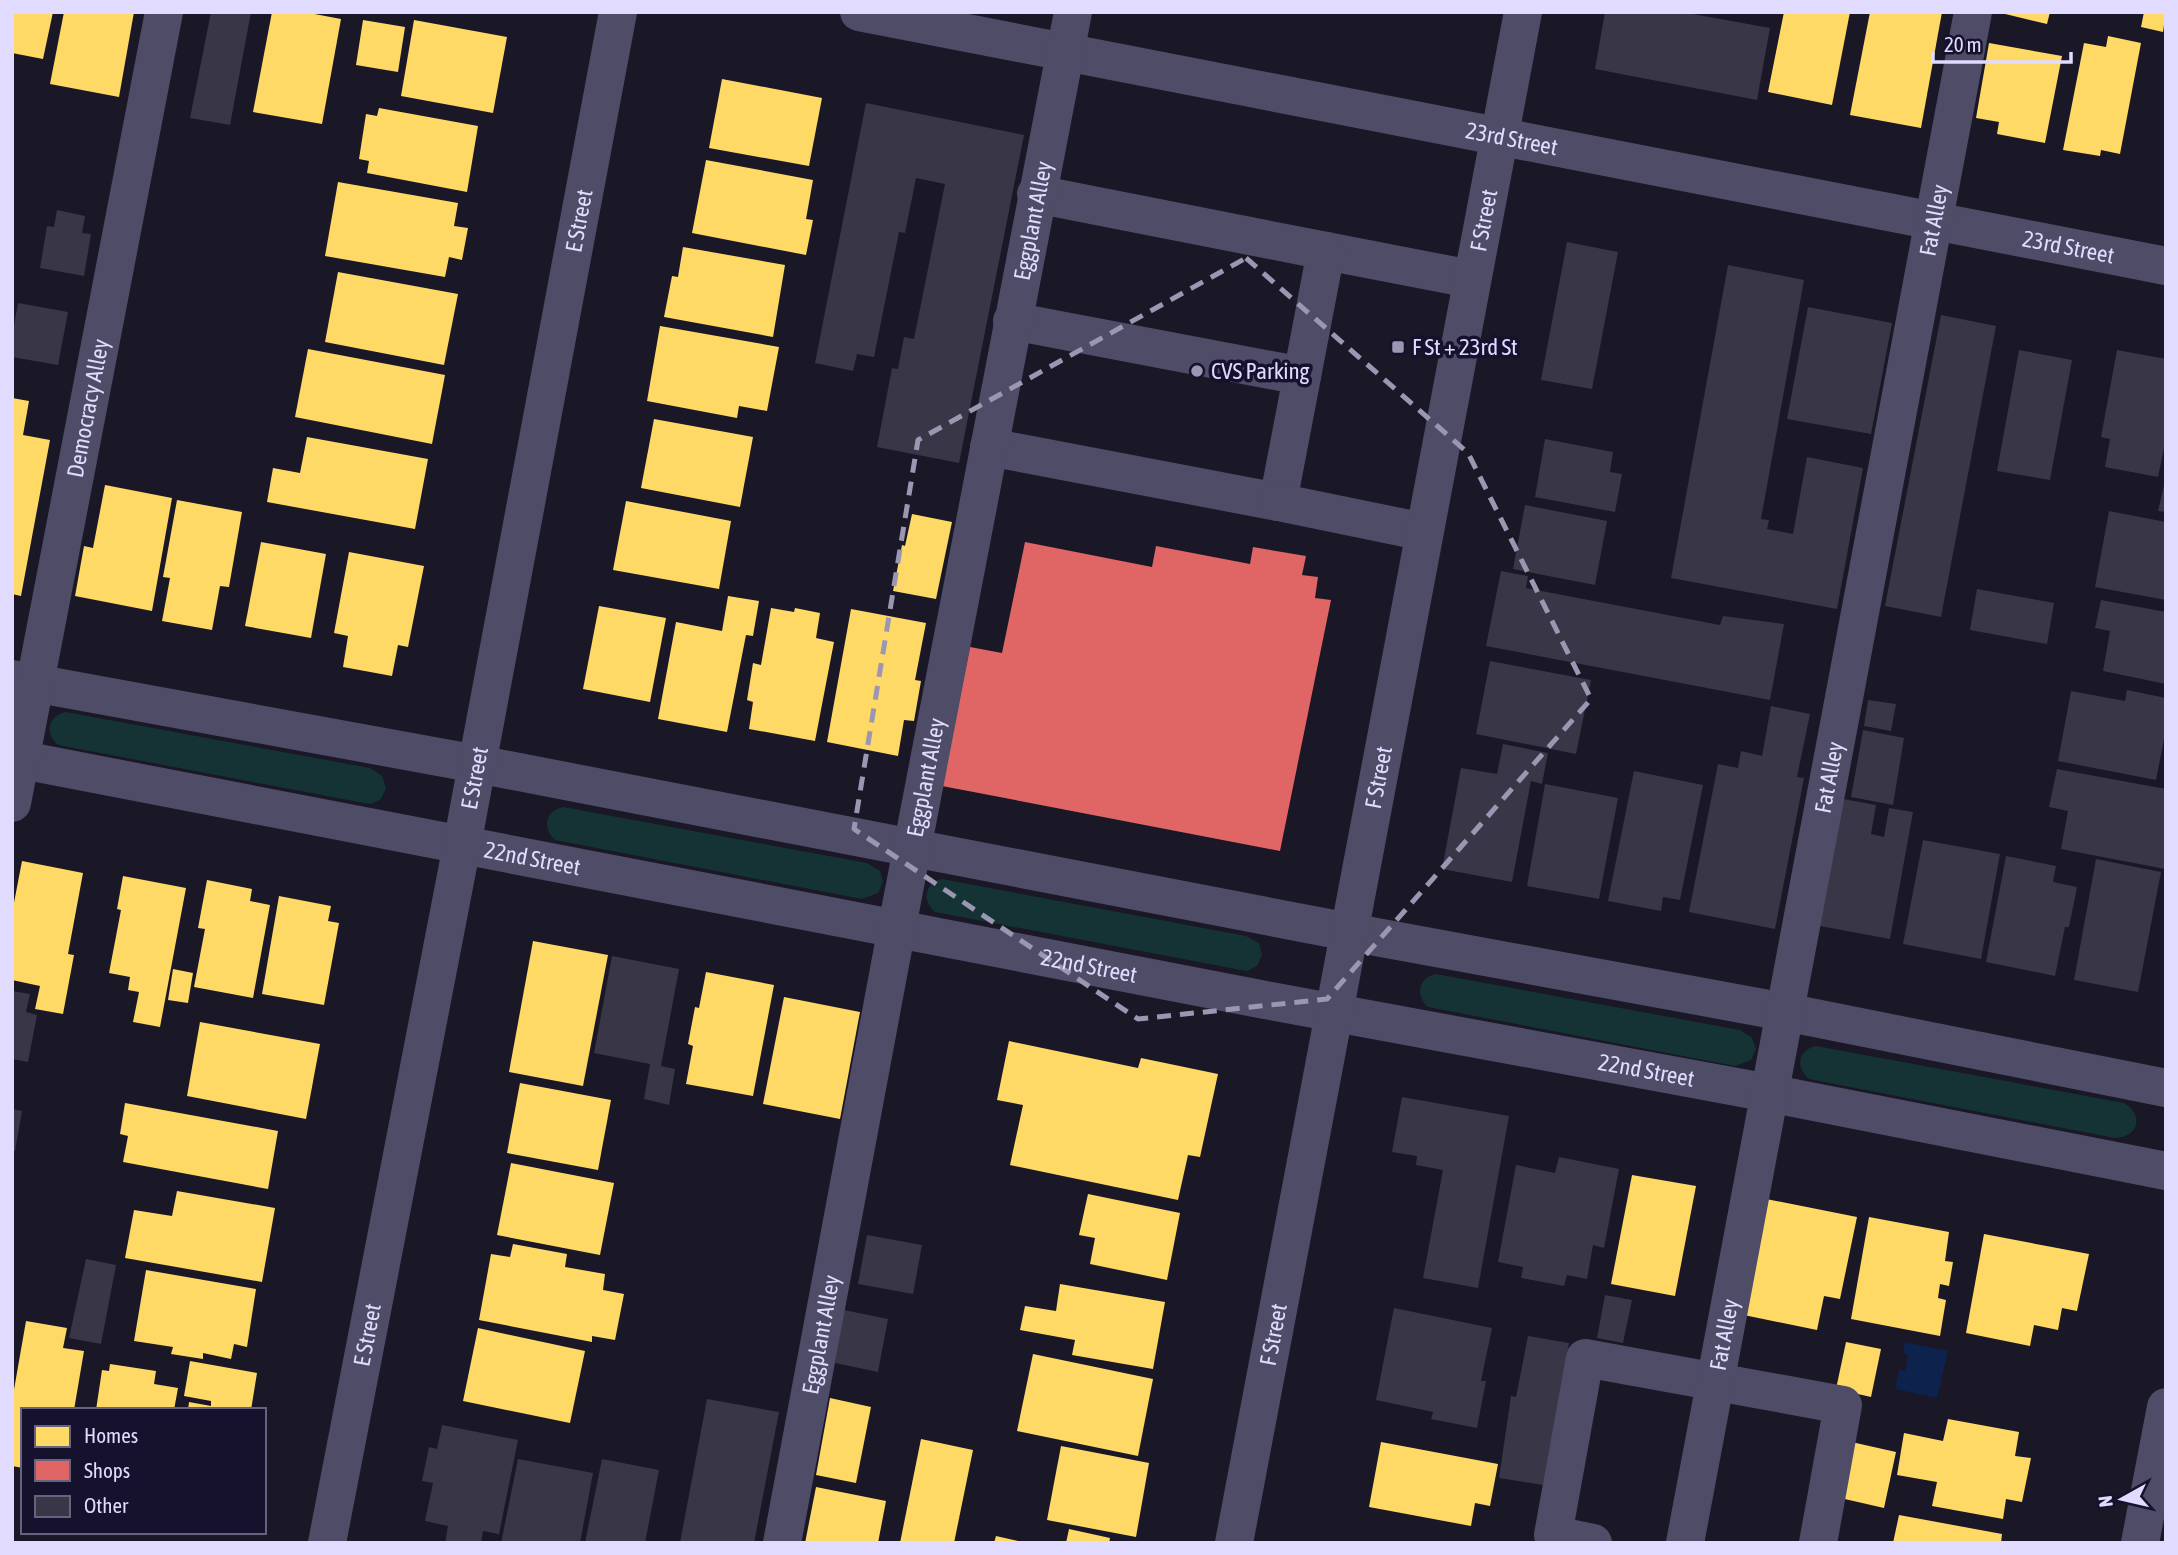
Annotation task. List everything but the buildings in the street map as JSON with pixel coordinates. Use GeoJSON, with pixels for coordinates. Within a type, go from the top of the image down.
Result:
{"type":"FeatureCollection","features":[{"type":"Feature","properties":{"kind":"street","name":"Democracy Alley"},"geometry":{"type":"LineString","coordinates":[[12,803],[23,681],[164,12]]}},
{"type":"Feature","properties":{"kind":"street","name":"E Street"},"geometry":{"type":"LineString","coordinates":[[327,1543],[462,845],[618,12]]}},
{"type":"Feature","properties":{"kind":"street","name":"23rd Street"},"geometry":{"type":"LineString","coordinates":[[859,12],[2166,266]]}},
{"type":"Feature","properties":{"kind":"street","name":"Eggplant Alley"},"geometry":{"type":"LineString","coordinates":[[782,1543],[1036,194],[1073,12]]}},
{"type":"Feature","properties":{"kind":"street","name":"F Street"},"geometry":{"type":"LineString","coordinates":[[1234,1543],[1523,12]]}},
{"type":"Feature","properties":{"kind":"street","name":"Fat Alley"},"geometry":{"type":"LineString","coordinates":[[1685,1543],[1973,12]]}},
{"type":"Feature","properties":{"kind":"street"},"geometry":{"type":"LineString","coordinates":[[1036,194],[1471,279]]}},
{"type":"Feature","properties":{"kind":"street"},"geometry":{"type":"LineString","coordinates":[[1278,502],[1326,251]]}},
{"type":"Feature","properties":{"kind":"street"},"geometry":{"type":"LineString","coordinates":[[1012,321],[1302,376]]}},
{"type":"Feature","properties":{"kind":"street"},"geometry":{"type":"LineString","coordinates":[[989,447],[1424,532]]}},
{"type":"Feature","properties":{"kind":"street"},"geometry":{"type":"LineString","coordinates":[[23,681],[477,764],[1349,932],[1784,1012],[2166,1088]]}},
{"type":"Feature","properties":{"kind":"street","name":"22nd Street"},"geometry":{"type":"LineString","coordinates":[[16,758],[2166,1171]]}},
{"type":"Feature","properties":{"kind":"street"},"geometry":{"type":"LineString","coordinates":[[1593,1543],[1553,1535],[1585,1358],[1843,1405],[1818,1543]]}},
{"type":"Feature","properties":{"kind":"street"},"geometry":{"type":"LineString","coordinates":[[2140,1543],[2166,1407]]}},
{"type":"Feature","properties":{"kind":"highlighted area"},"geometry":{"type":"Polygon","coordinates":[[[1246,258],[1468,453],[1591,699],[1327,999],[1138,1019],[854,829],[918,440],[1246,258]]]}},
{"type":"Feature","properties":{"kind":"green space"},"geometry":{"type":"Polygon","coordinates":[[[66,712],[370,768],[382,776],[386,788],[381,799],[371,804],[58,745],[51,735],[50,726],[55,717],[66,712]]]}},
{"type":"Feature","properties":{"kind":"green space"},"geometry":{"type":"Polygon","coordinates":[[[563,807],[867,863],[880,871],[883,882],[878,893],[862,899],[555,840],[548,830],[547,820],[552,812],[563,807]]]}},
{"type":"Feature","properties":{"kind":"green space"},"geometry":{"type":"Polygon","coordinates":[[[942,879],[1246,936],[1259,943],[1262,955],[1257,966],[1247,971],[935,912],[928,902],[927,892],[932,884],[942,879]]]}},
{"type":"Feature","properties":{"kind":"green space"},"geometry":{"type":"Polygon","coordinates":[[[1436,974],[1740,1030],[1752,1038],[1756,1049],[1751,1060],[1735,1066],[1428,1007],[1421,997],[1420,988],[1425,979],[1436,974]]]}},
{"type":"Feature","properties":{"kind":"green space"},"geometry":{"type":"Polygon","coordinates":[[[1816,1046],[2124,1103],[2134,1113],[2136,1125],[2129,1134],[2115,1138],[1809,1079],[1802,1069],[1800,1059],[1805,1051],[1816,1046]]]}},
{"type":"Feature","properties":{"kind":"water"},"geometry":{"type":"Polygon","coordinates":[[[1905,1342],[1948,1351],[1937,1398],[1895,1389],[1899,1369],[1905,1371],[1908,1355],[1903,1353],[1905,1342]]]}},
{"type":"Feature","properties":{"kind":"place","name":"F St + 23rd St"},"geometry":{"type":"Point","coordinates":[1398,347]}},
{"type":"Feature","properties":{"kind":"place","name":"CVS Parking"},"geometry":{"type":"Point","coordinates":[1197,371]}}]}
